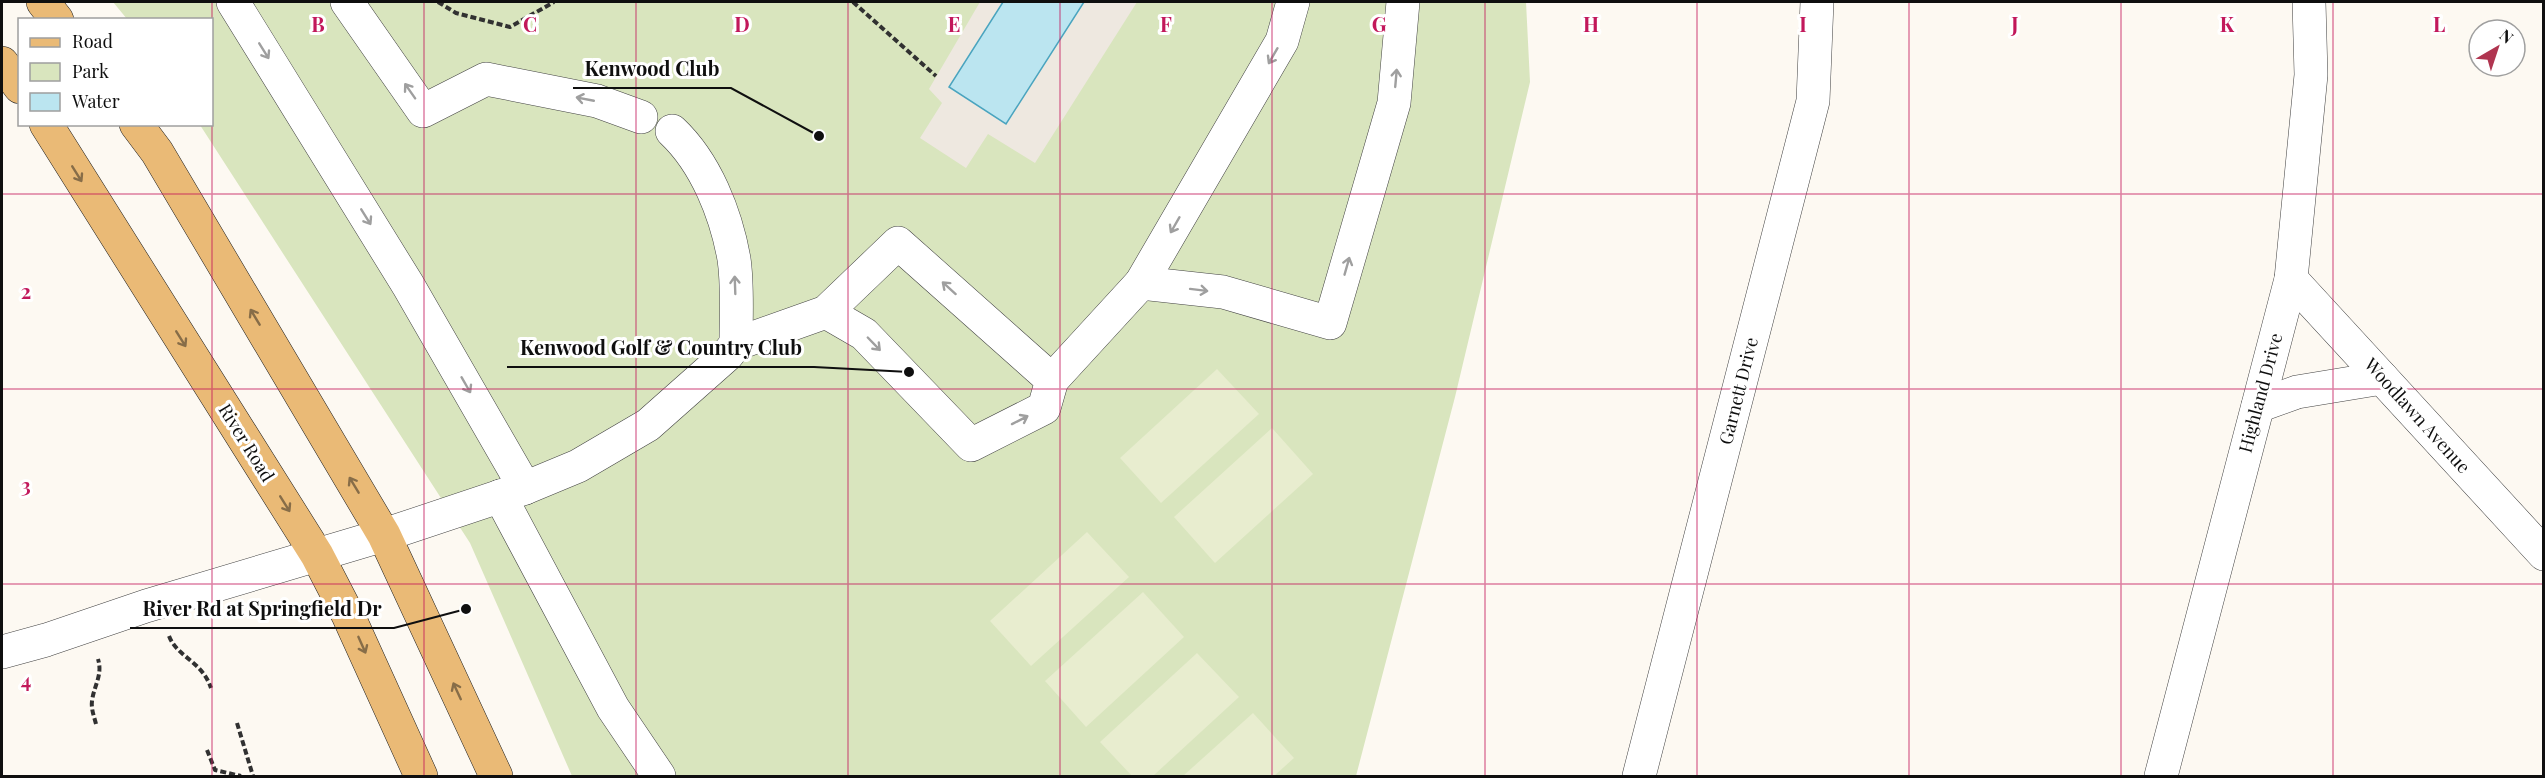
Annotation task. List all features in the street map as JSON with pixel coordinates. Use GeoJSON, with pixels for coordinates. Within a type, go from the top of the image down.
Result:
{"type":"FeatureCollection","features":[{"type":"Feature","properties":{"kind":"main road"},"geometry":{"type":"LineString","coordinates":[[43,2],[55,18]]}},
{"type":"Feature","properties":{"kind":"main road"},"geometry":{"type":"LineString","coordinates":[[2,63],[18,84]]}},
{"type":"Feature","properties":{"kind":"main road","name":"River Road"},"geometry":{"type":"LineString","coordinates":[[47,126],[316,555],[348,615],[420,777]]}},
{"type":"Feature","properties":{"kind":"main road"},"geometry":{"type":"LineString","coordinates":[[138,126],[157,152],[384,535],[496,777]]}},
{"type":"Feature","properties":{"kind":"street"},"geometry":{"type":"LineString","coordinates":[[233,2],[408,285],[513,492],[613,708],[659,777]]}},
{"type":"Feature","properties":{"kind":"street"},"geometry":{"type":"LineString","coordinates":[[347,2],[423,111],[486,79],[597,101],[641,117]]}},
{"type":"Feature","properties":{"kind":"street"},"geometry":{"type":"LineString","coordinates":[[826,312],[864,334],[971,445],[1044,408],[1052,380],[1141,283],[1282,41],[1293,2]]}},
{"type":"Feature","properties":{"kind":"street"},"geometry":{"type":"LineString","coordinates":[[1141,283],[1223,292],[1330,323],[1394,103],[1403,2]]}},
{"type":"Feature","properties":{"kind":"street","name":"Garnett Drive"},"geometry":{"type":"LineString","coordinates":[[1639,777],[1813,101],[1817,2]]}},
{"type":"Feature","properties":{"kind":"street","name":"Highland Drive"},"geometry":{"type":"LineString","coordinates":[[2161,777],[2291,279],[2311,75],[2309,2]]}},
{"type":"Feature","properties":{"kind":"street"},"geometry":{"type":"LineString","coordinates":[[672,131],[684,142],[716,194],[734,260],[736,344]]}},
{"type":"Feature","properties":{"kind":"street"},"geometry":{"type":"LineString","coordinates":[[2,652],[46,640],[146,606],[384,535],[513,492],[578,466],[648,425],[727,356],[736,344],[826,312],[898,243],[1052,380]]}},
{"type":"Feature","properties":{"kind":"street","name":"Woodlawn Avenue"},"geometry":{"type":"LineString","coordinates":[[2291,279],[2544,554]]}},
{"type":"Feature","properties":{"kind":"street"},"geometry":{"type":"LineString","coordinates":[[2258,406],[2297,392],[2382,378]]}},
{"type":"Feature","properties":{"kind":"path"},"geometry":{"type":"LineString","coordinates":[[438,2],[456,13],[510,27],[554,2]]}},
{"type":"Feature","properties":{"kind":"path"},"geometry":{"type":"LineString","coordinates":[[853,2],[936,76]]}},
{"type":"Feature","properties":{"kind":"path"},"geometry":{"type":"LineString","coordinates":[[172,644],[196,663],[211,688]]}},
{"type":"Feature","properties":{"kind":"path"},"geometry":{"type":"LineString","coordinates":[[96,654],[101,670],[92,699],[96,724]]}},
{"type":"Feature","properties":{"kind":"path"},"geometry":{"type":"LineString","coordinates":[[237,723],[253,777]]}},
{"type":"Feature","properties":{"kind":"path"},"geometry":{"type":"LineString","coordinates":[[207,750],[215,770],[241,777]]}},
{"type":"Feature","properties":{"kind":"green space"},"geometry":{"type":"Polygon","coordinates":[[[113,2],[1526,2],[1530,82],[1455,397],[1356,776],[572,776],[470,543],[201,126],[213,126],[213,18],[126,18],[113,2]]]}},
{"type":"Feature","properties":{"kind":"green space"},"geometry":{"type":"Polygon","coordinates":[[[1217,369],[1259,414],[1161,503],[1120,458],[1217,369]]]}},
{"type":"Feature","properties":{"kind":"green space"},"geometry":{"type":"Polygon","coordinates":[[[1272,428],[1313,474],[1215,563],[1174,517],[1272,428]]]}},
{"type":"Feature","properties":{"kind":"green space"},"geometry":{"type":"Polygon","coordinates":[[[1087,532],[1129,577],[1031,666],[990,621],[1087,532]]]}},
{"type":"Feature","properties":{"kind":"green space"},"geometry":{"type":"Polygon","coordinates":[[[1143,592],[1184,637],[1086,727],[1045,681],[1143,592]]]}},
{"type":"Feature","properties":{"kind":"green space"},"geometry":{"type":"Polygon","coordinates":[[[1197,653],[1239,697],[1153,776],[1132,776],[1100,742],[1197,653]]]}},
{"type":"Feature","properties":{"kind":"green space"},"geometry":{"type":"Polygon","coordinates":[[[1253,713],[1294,758],[1274,776],[1183,776],[1253,713]]]}},
{"type":"Feature","properties":{"kind":"shaded area"},"geometry":{"type":"Polygon","coordinates":[[[980,2],[1003,2],[949,87],[1006,124],[1084,2],[1137,2],[1035,163],[988,134],[966,168],[920,138],[942,103],[929,89],[980,2]]]}},
{"type":"Feature","properties":{"kind":"water"},"geometry":{"type":"Polygon","coordinates":[[[1003,2],[1084,2],[1006,124],[949,87],[1003,2]]]}},
{"type":"Feature","properties":{"kind":"place","name":"Kenwood Club"},"geometry":{"type":"Point","coordinates":[819,136]}},
{"type":"Feature","properties":{"kind":"place","name":"Kenwood Golf & Country Club"},"geometry":{"type":"Point","coordinates":[909,372]}},
{"type":"Feature","properties":{"kind":"place","name":"River Rd at Springfield Dr"},"geometry":{"type":"Point","coordinates":[466,609]}}]}
